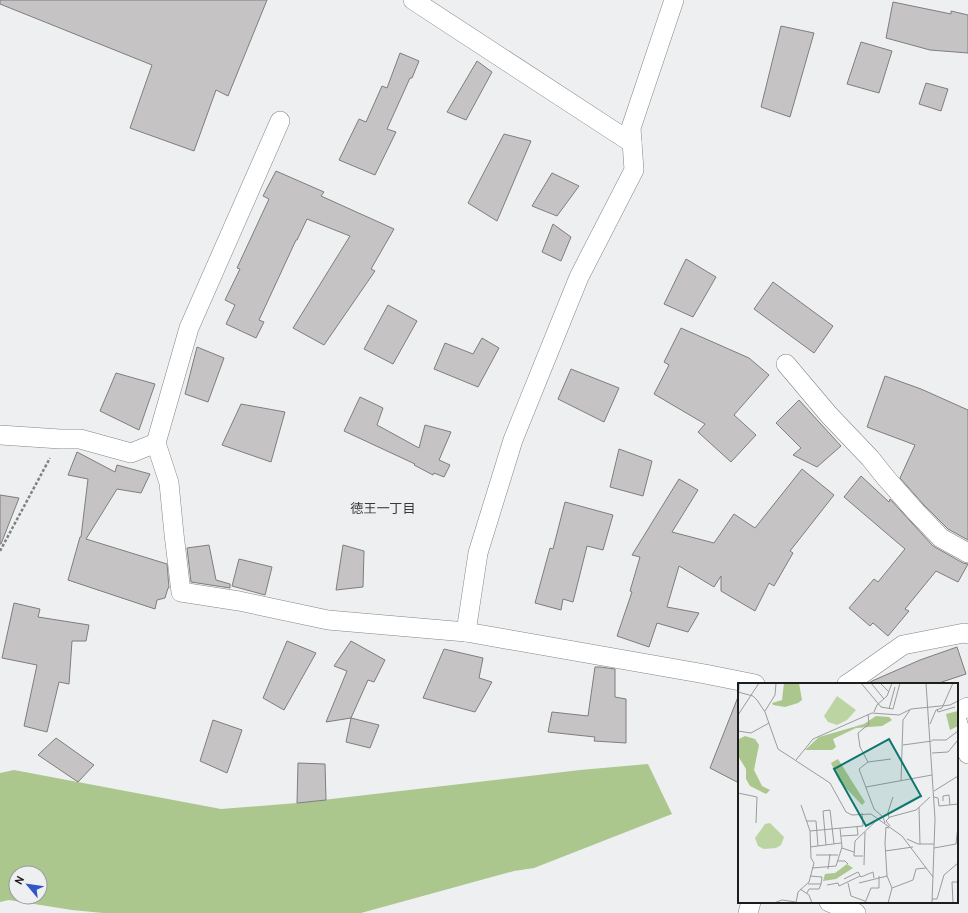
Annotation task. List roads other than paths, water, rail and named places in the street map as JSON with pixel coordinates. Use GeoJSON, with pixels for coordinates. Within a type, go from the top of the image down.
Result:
{"type":"FeatureCollection","features":[{"type":"Feature","properties":{"kind":"street"},"geometry":{"type":"LineString","coordinates":[[413,0],[632,143]]}},
{"type":"Feature","properties":{"kind":"street"},"geometry":{"type":"LineString","coordinates":[[466,632],[478,553],[514,440],[579,277],[634,170],[631,128],[674,0]]}},
{"type":"Feature","properties":{"kind":"street"},"geometry":{"type":"LineString","coordinates":[[280,121],[189,328],[156,443],[169,483],[181,592],[239,601],[328,620],[466,632],[697,672],[750,683]]}},
{"type":"Feature","properties":{"kind":"street"},"geometry":{"type":"LineString","coordinates":[[786,364],[829,415],[870,458],[916,512],[941,538],[968,553]]}},
{"type":"Feature","properties":{"kind":"street"},"geometry":{"type":"LineString","coordinates":[[0,435],[80,439],[131,454],[156,443]]}},
{"type":"Feature","properties":{"kind":"street"},"geometry":{"type":"LineString","coordinates":[[850,683],[903,644],[964,633],[968,634]]}},
{"type":"Feature","properties":{"kind":"street"},"geometry":{"type":"LineString","coordinates":[[958,712],[968,707]]}},
{"type":"Feature","properties":{"kind":"street"},"geometry":{"type":"LineString","coordinates":[[958,724],[968,754]]}},
{"type":"Feature","properties":{"kind":"street"},"geometry":{"type":"LineString","coordinates":[[748,913],[752,903]]}},
{"type":"Feature","properties":{"kind":"street"},"geometry":{"type":"LineString","coordinates":[[831,903],[856,913]]}},
{"type":"Feature","properties":{"kind":"district","name":"徳王一丁目"},"geometry":{"type":"Point","coordinates":[383,508]}}]}
